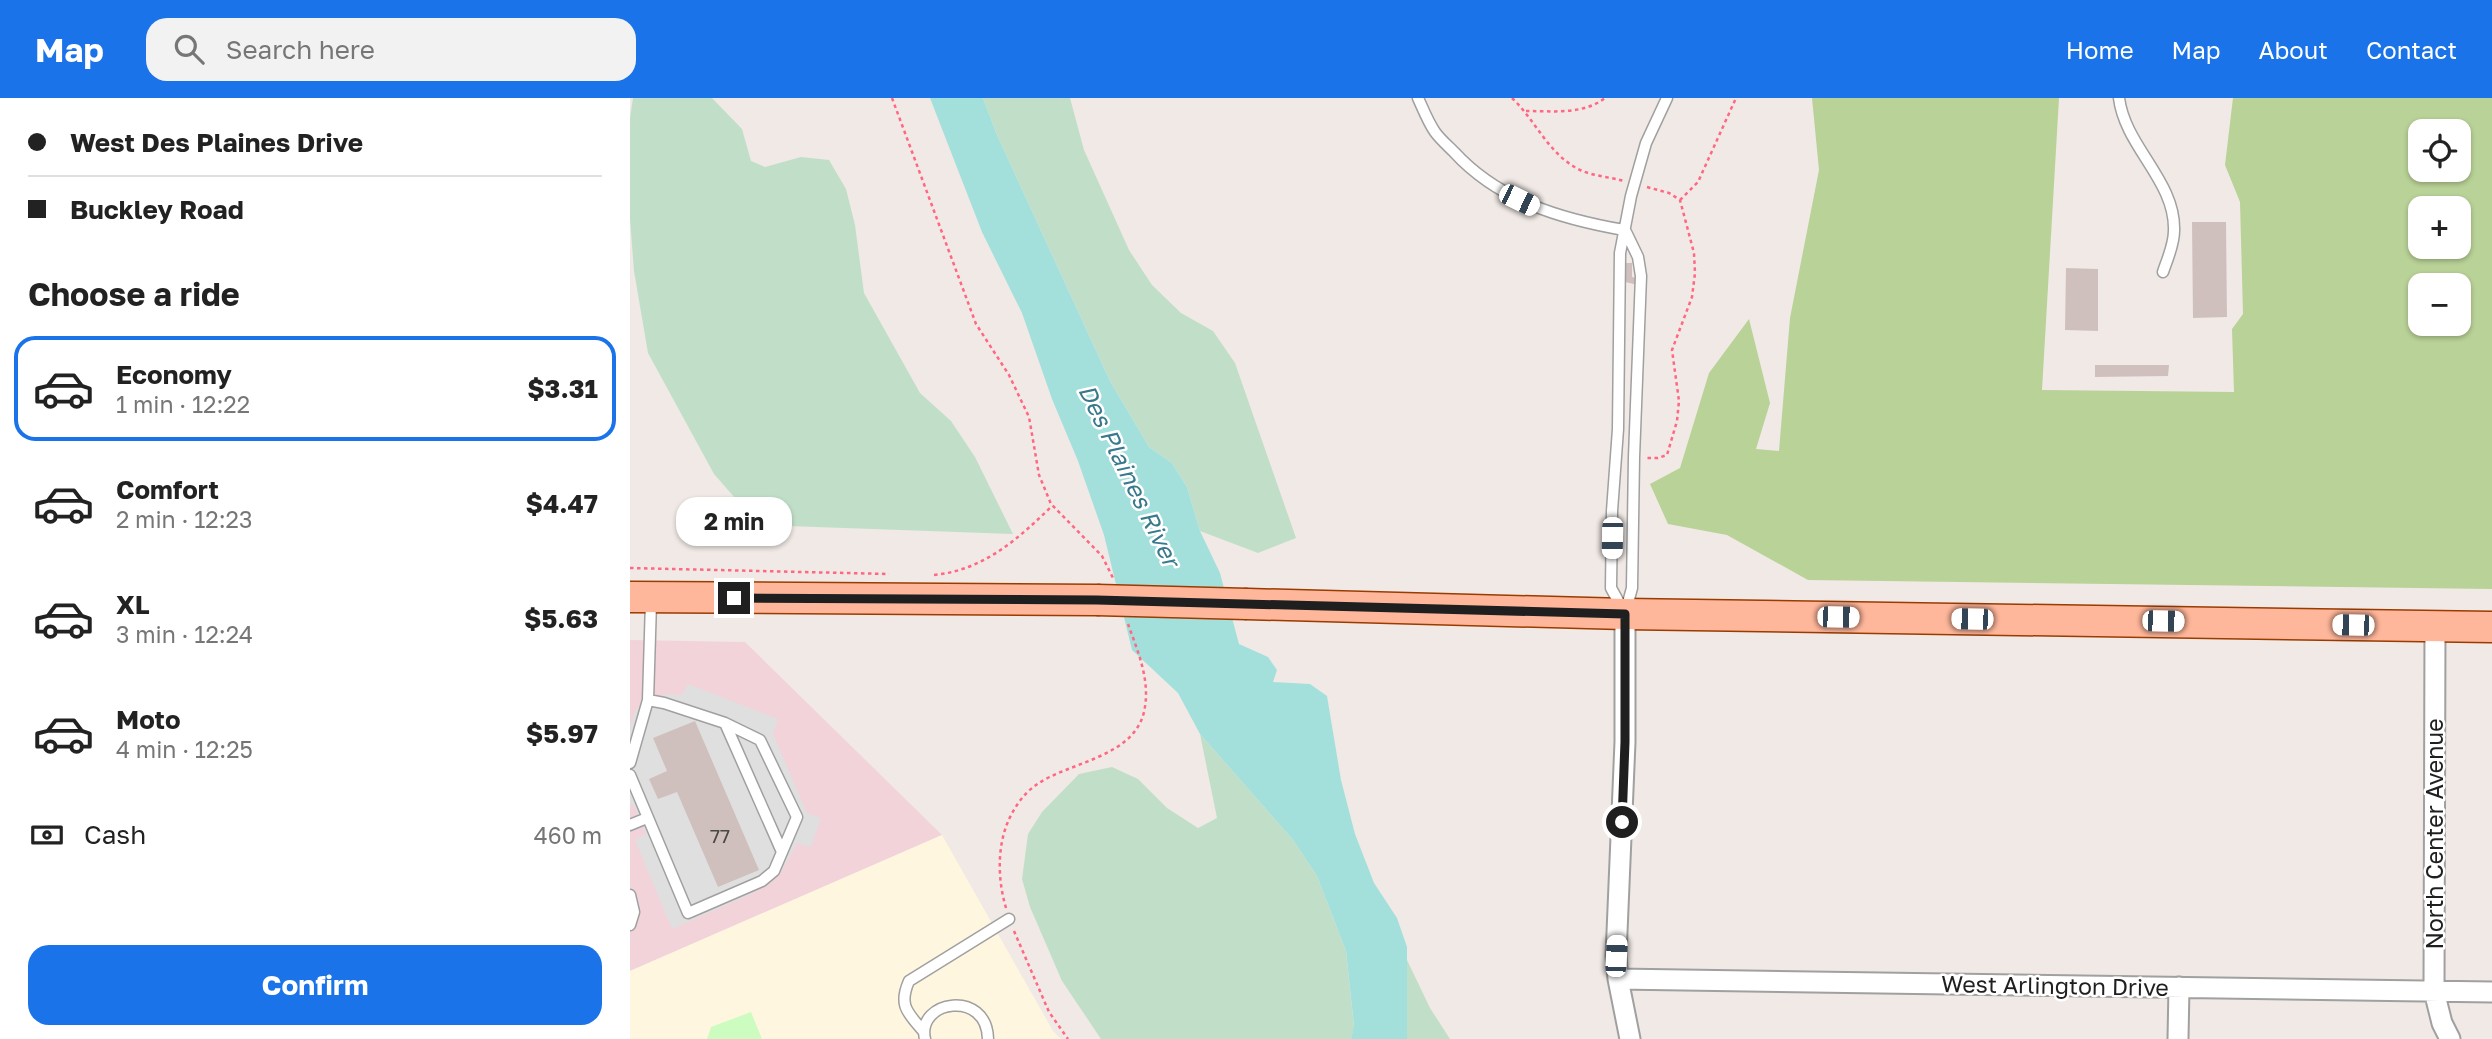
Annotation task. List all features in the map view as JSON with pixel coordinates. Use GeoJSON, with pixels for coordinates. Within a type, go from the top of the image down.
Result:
{"type":"FeatureCollection","features":[{"type":"Feature","properties":{"kind":"main road"},"geometry":{"type":"LineString","coordinates":[[640,598],[1097,600],[1247,604],[1629,601],[2492,627]]}},
{"type":"Feature","properties":{"kind":"street"},"geometry":{"type":"LineString","coordinates":[[1629,601],[1616,956],[1630,1039]]}},
{"type":"Feature","properties":{"kind":"street","name":"North Center Avenue"},"geometry":{"type":"LineString","coordinates":[[2435,626],[2434,991],[2442,1023],[2450,1039]]}},
{"type":"Feature","properties":{"kind":"street","name":"West Arlington Drive"},"geometry":{"type":"LineString","coordinates":[[1618,979],[2492,992]]}},
{"type":"Feature","properties":{"kind":"street"},"geometry":{"type":"LineString","coordinates":[[2178,1039],[2179,987]]}},
{"type":"Feature","properties":{"kind":"lane"},"geometry":{"type":"LineString","coordinates":[[1418,98],[1435,132],[1469,168],[1504,193],[1534,208],[1590,224],[1624,230]]}},
{"type":"Feature","properties":{"kind":"lane"},"geometry":{"type":"LineString","coordinates":[[1629,601],[1611,588],[1618,429],[1620,253],[1634,184],[1646,143],[1667,98]]}},
{"type":"Feature","properties":{"kind":"lane"},"geometry":{"type":"LineString","coordinates":[[2119,98],[2131,133],[2160,182],[2172,210],[2174,232],[2163,272]]}},
{"type":"Feature","properties":{"kind":"lane"},"geometry":{"type":"LineString","coordinates":[[1624,230],[1638,257],[1641,276],[1629,601]]}},
{"type":"Feature","properties":{"kind":"lane"},"geometry":{"type":"LineString","coordinates":[[1613,519],[1633,519]]}},
{"type":"Feature","properties":{"kind":"lane"},"geometry":{"type":"LineString","coordinates":[[630,763],[648,700],[640,598]]}},
{"type":"Feature","properties":{"kind":"lane"},"geometry":{"type":"LineString","coordinates":[[630,775],[688,913],[762,881],[774,871],[797,817],[760,740],[725,723],[648,700]]}},
{"type":"Feature","properties":{"kind":"lane"},"geometry":{"type":"LineString","coordinates":[[725,723],[782,852]]}},
{"type":"Feature","properties":{"kind":"lane"},"geometry":{"type":"LineString","coordinates":[[630,825],[647,818]]}},
{"type":"Feature","properties":{"kind":"lane"},"geometry":{"type":"LineString","coordinates":[[630,895],[634,912],[630,925]]}},
{"type":"Feature","properties":{"kind":"lane"},"geometry":{"type":"LineString","coordinates":[[924,1035],[906,1010],[903,995],[909,981],[1009,919]]}},
{"type":"Feature","properties":{"kind":"lane"},"geometry":{"type":"LineString","coordinates":[[924,1035],[928,1019],[938,1010],[961,1005],[973,1008],[981,1017],[988,1027],[988,1039]]}},
{"type":"Feature","properties":{"kind":"path"},"geometry":{"type":"LineString","coordinates":[[892,98],[976,324],[1009,375],[1029,417],[1039,475],[1052,505],[1102,556]]}},
{"type":"Feature","properties":{"kind":"path"},"geometry":{"type":"LineString","coordinates":[[1512,98],[1526,111],[1550,148],[1563,159],[1583,171],[1669,193],[1680,200],[1689,228],[1695,273],[1692,297],[1672,350],[1679,401],[1676,421],[1667,455],[1658,458],[1634,457]]}},
{"type":"Feature","properties":{"kind":"path"},"geometry":{"type":"LineString","coordinates":[[1526,111],[1577,110],[1595,106],[1605,98]]}},
{"type":"Feature","properties":{"kind":"path"},"geometry":{"type":"LineString","coordinates":[[1680,200],[1698,182],[1736,98]]}},
{"type":"Feature","properties":{"kind":"path"},"geometry":{"type":"LineString","coordinates":[[927,575],[951,572],[978,564],[1017,539],[1052,505]]}},
{"type":"Feature","properties":{"kind":"path"},"geometry":{"type":"LineString","coordinates":[[630,568],[890,574]]}},
{"type":"Feature","properties":{"kind":"path"},"geometry":{"type":"LineString","coordinates":[[1068,1039],[1049,1012],[1009,919],[1002,893],[1000,856],[1003,834],[1011,814],[1036,785],[1060,772],[1100,758],[1135,731],[1144,713],[1146,678],[1141,661]]}},
{"type":"Feature","properties":{"kind":"shaded area"},"geometry":{"type":"Polygon","coordinates":[[[630,640],[745,642],[942,835],[630,971],[630,640]]]}},
{"type":"Feature","properties":{"kind":"shaded area"},"geometry":{"type":"Polygon","coordinates":[[[688,684],[778,719],[773,734],[807,813],[821,818],[811,847],[797,843],[773,881],[749,895],[672,929],[635,840],[646,834],[634,805],[630,806],[630,726],[636,709],[666,694],[682,695],[688,684]]]}},
{"type":"Feature","properties":{"kind":"shaded area"},"geometry":{"type":"Polygon","coordinates":[[[942,835],[1053,1031],[1061,1039],[630,1039],[630,971],[942,835]]]}},
{"type":"Feature","properties":{"kind":"green space"},"geometry":{"type":"Polygon","coordinates":[[[633,98],[712,98],[742,129],[751,161],[765,167],[801,157],[829,160],[846,189],[855,225],[864,293],[920,393],[951,421],[975,457],[1013,534],[788,526],[735,498],[714,474],[648,353],[634,271],[630,219],[630,118],[633,98]]]}},
{"type":"Feature","properties":{"kind":"green space"},"geometry":{"type":"Polygon","coordinates":[[[983,98],[1070,98],[1084,150],[1129,250],[1152,285],[1181,313],[1213,331],[1235,363],[1296,538],[1258,553],[1200,531],[1187,487],[1172,463],[1149,447],[1110,381],[997,135],[983,98]]]}},
{"type":"Feature","properties":{"kind":"green space"},"geometry":{"type":"Polygon","coordinates":[[[1812,98],[2059,98],[2042,390],[2234,392],[2232,329],[2243,314],[2240,202],[2225,165],[2233,98],[2492,98],[2492,589],[1808,580],[1727,535],[1668,524],[1650,484],[1680,468],[1709,373],[1749,319],[1770,403],[1756,449],[1779,451],[1790,318],[1819,170],[1812,98]]]}},
{"type":"Feature","properties":{"kind":"green space"},"geometry":{"type":"Polygon","coordinates":[[[1200,734],[1293,840],[1317,876],[1346,951],[1354,1027],[1351,1039],[1101,1039],[1062,981],[1030,907],[1022,879],[1028,834],[1042,812],[1079,774],[1112,767],[1138,779],[1167,808],[1198,828],[1217,818],[1200,734]]]}},
{"type":"Feature","properties":{"kind":"green space"},"geometry":{"type":"Polygon","coordinates":[[[1407,960],[1430,1008],[1450,1039],[1407,1039],[1407,960]]]}},
{"type":"Feature","properties":{"kind":"green space"},"geometry":{"type":"Polygon","coordinates":[[[751,1012],[762,1039],[707,1039],[711,1027],[751,1012]]]}},
{"type":"Feature","properties":{"kind":"water","name":"Des Plaines River"},"geometry":{"type":"Polygon","coordinates":[[[930,98],[983,98],[997,135],[1110,381],[1149,447],[1172,463],[1187,487],[1200,531],[1220,573],[1239,644],[1268,657],[1277,670],[1273,682],[1310,684],[1327,696],[1341,780],[1355,834],[1374,883],[1397,918],[1407,947],[1407,1039],[1351,1039],[1354,1026],[1346,951],[1317,876],[1293,840],[1200,734],[1178,693],[1132,650],[1104,535],[1078,461],[1052,399],[1022,313],[982,232],[930,98]]]}},
{"type":"Feature","properties":{"kind":"building"},"geometry":{"type":"Polygon","coordinates":[[[2192,222],[2226,222],[2227,317],[2193,318],[2192,222]]]}},
{"type":"Feature","properties":{"kind":"building"},"geometry":{"type":"Polygon","coordinates":[[[1626,263],[1632,263],[1632,277],[1639,278],[1638,285],[1625,282],[1626,263]]]}},
{"type":"Feature","properties":{"kind":"building"},"geometry":{"type":"Polygon","coordinates":[[[2066,268],[2098,269],[2098,331],[2065,330],[2066,268]]]}},
{"type":"Feature","properties":{"kind":"building"},"geometry":{"type":"Polygon","coordinates":[[[2095,365],[2169,365],[2168,376],[2095,377],[2095,365]]]}},
{"type":"Feature","properties":{"kind":"building"},"geometry":{"type":"Polygon","coordinates":[[[695,721],[759,870],[718,887],[677,792],[658,799],[649,779],[667,771],[653,738],[695,721]]]}},
{"type":"Feature","properties":{"kind":"route"},"geometry":{"type":"LineString","coordinates":[[734,598],[1097,600],[1625,614],[1622,822]]}}]}
